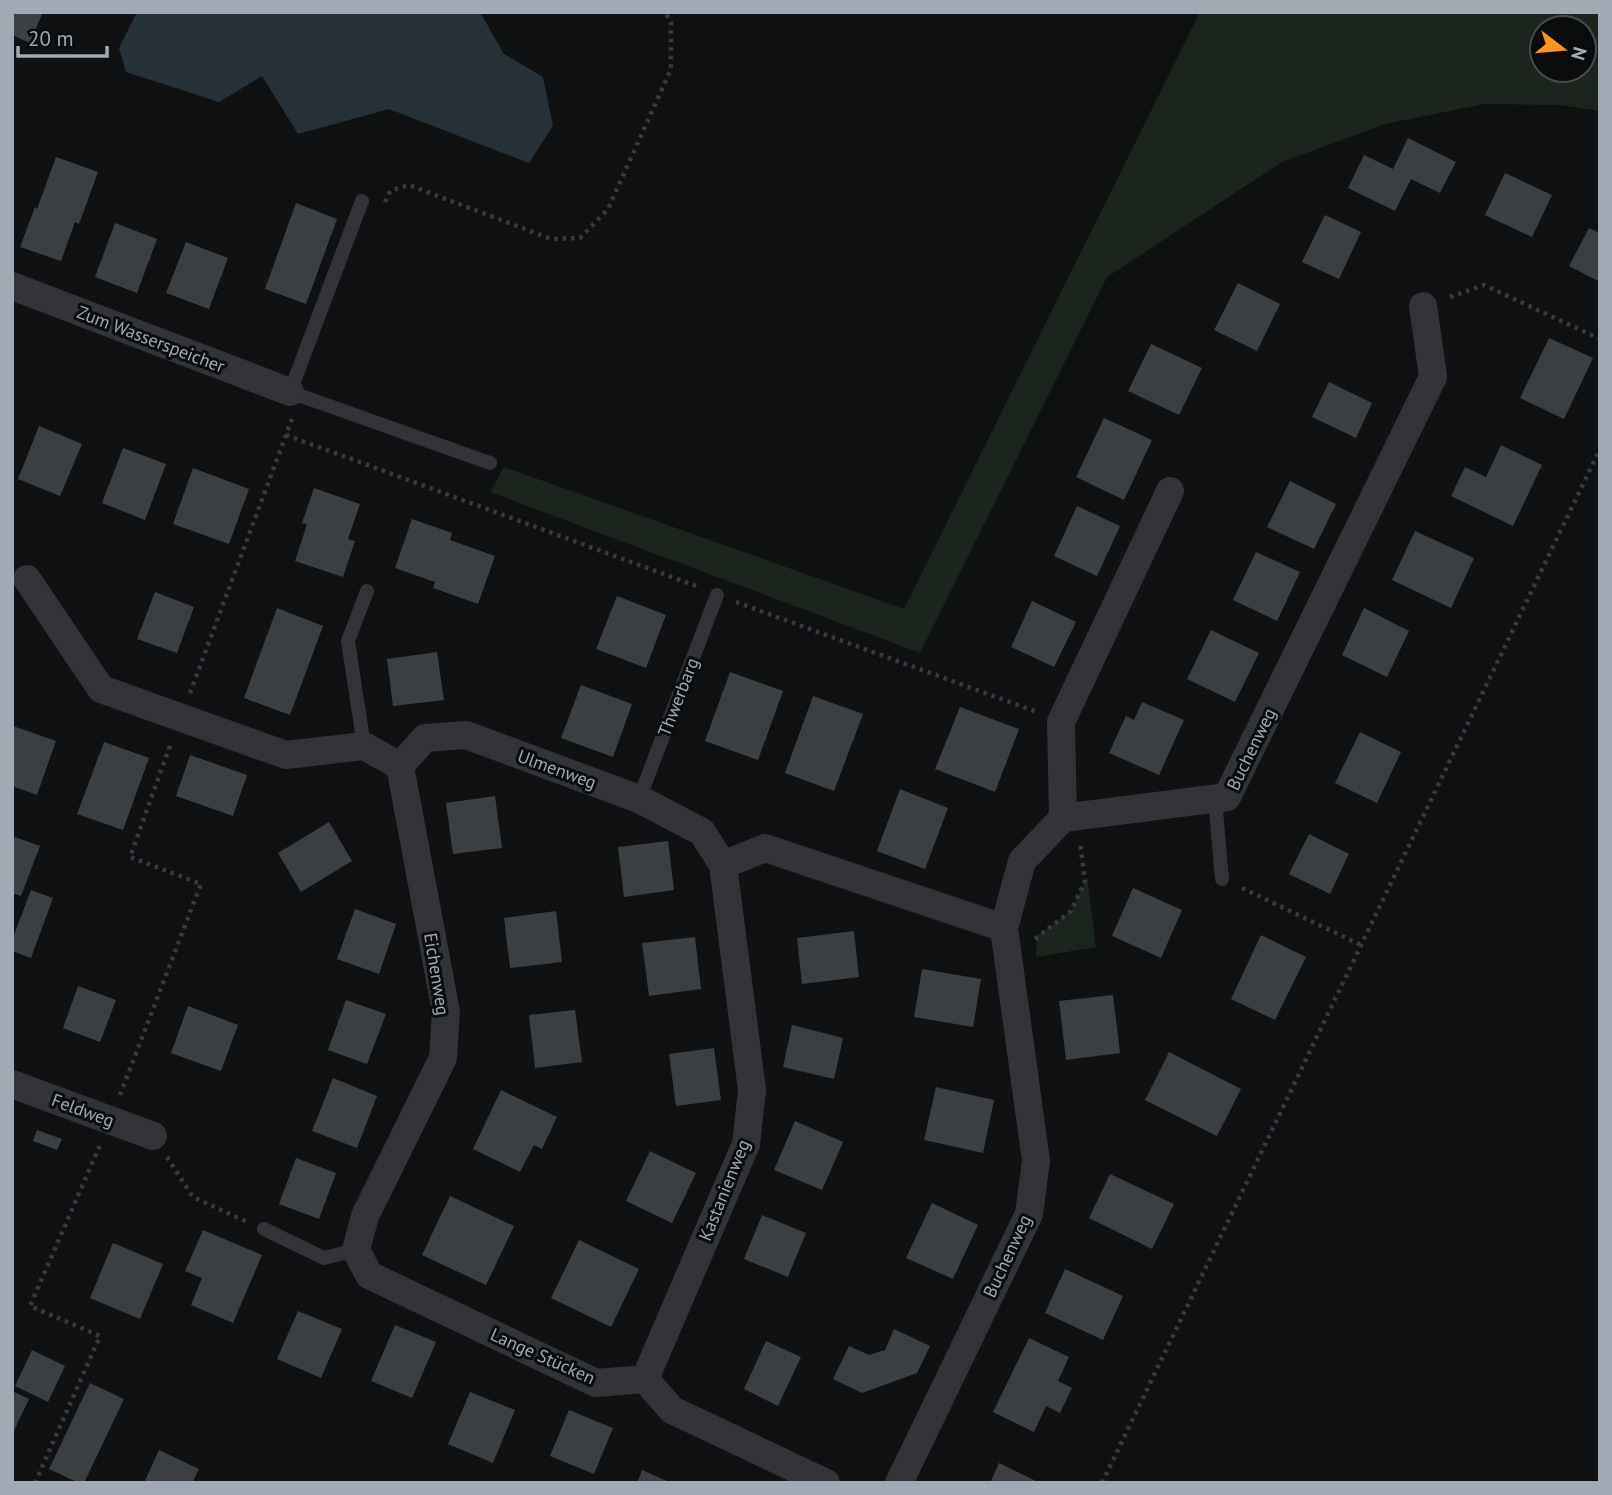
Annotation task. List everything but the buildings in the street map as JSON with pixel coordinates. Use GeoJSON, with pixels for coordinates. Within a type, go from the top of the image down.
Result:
{"type":"FeatureCollection","features":[{"type":"Feature","properties":{"kind":"street","name":"Zum Wasserspeicher"},"geometry":{"type":"LineString","coordinates":[[12,286],[295,394]]}},
{"type":"Feature","properties":{"kind":"street","name":"Buchenweg"},"geometry":{"type":"LineString","coordinates":[[1070,817],[1227,797],[1433,377],[1423,306]]}},
{"type":"Feature","properties":{"kind":"street"},"geometry":{"type":"LineString","coordinates":[[723,865],[765,848],[1004,928],[1022,861],[1070,817],[1061,722],[1170,491]]}},
{"type":"Feature","properties":{"kind":"street"},"geometry":{"type":"LineString","coordinates":[[27,579],[101,689],[286,755],[364,746],[400,766]]}},
{"type":"Feature","properties":{"kind":"street","name":"Ulmenweg"},"geometry":{"type":"LineString","coordinates":[[400,766],[425,738],[466,735],[639,799],[702,832],[723,865]]}},
{"type":"Feature","properties":{"kind":"street","name":"Eichenweg"},"geometry":{"type":"LineString","coordinates":[[355,1250],[365,1216],[443,1058],[446,1012],[400,766]]}},
{"type":"Feature","properties":{"kind":"street","name":"Kastanienweg"},"geometry":{"type":"LineString","coordinates":[[645,1379],[746,1144],[752,1090],[723,865]]}},
{"type":"Feature","properties":{"kind":"street","name":"Buchenweg"},"geometry":{"type":"LineString","coordinates":[[899,1483],[1029,1214],[1036,1161],[1004,928]]}},
{"type":"Feature","properties":{"kind":"street","name":"Feldweg"},"geometry":{"type":"LineString","coordinates":[[12,1084],[153,1136]]}},
{"type":"Feature","properties":{"kind":"street","name":"Lange Stücken"},"geometry":{"type":"LineString","coordinates":[[355,1250],[369,1275],[596,1383],[645,1379]]}},
{"type":"Feature","properties":{"kind":"street"},"geometry":{"type":"LineString","coordinates":[[645,1379],[672,1410],[826,1483]]}},
{"type":"Feature","properties":{"kind":"lane"},"geometry":{"type":"LineString","coordinates":[[362,201],[295,394],[490,463]]}},
{"type":"Feature","properties":{"kind":"lane"},"geometry":{"type":"LineString","coordinates":[[364,746],[348,640],[367,591]]}},
{"type":"Feature","properties":{"kind":"lane","name":"Thwerbarg"},"geometry":{"type":"LineString","coordinates":[[639,799],[718,594]]}},
{"type":"Feature","properties":{"kind":"lane"},"geometry":{"type":"LineString","coordinates":[[1215,799],[1222,879]]}},
{"type":"Feature","properties":{"kind":"lane"},"geometry":{"type":"LineString","coordinates":[[264,1229],[324,1258],[355,1250]]}},
{"type":"Feature","properties":{"kind":"path"},"geometry":{"type":"LineString","coordinates":[[353,227],[379,214],[390,191],[409,185],[551,239],[580,238],[608,209],[671,69],[671,22],[664,12]]}},
{"type":"Feature","properties":{"kind":"path"},"geometry":{"type":"LineString","coordinates":[[1423,306],[1484,285],[1600,340]]}},
{"type":"Feature","properties":{"kind":"path"},"geometry":{"type":"LineString","coordinates":[[35,1483],[100,1336],[30,1306],[90,1172],[201,884],[130,857],[286,435],[295,394]]}},
{"type":"Feature","properties":{"kind":"path"},"geometry":{"type":"LineString","coordinates":[[286,435],[1061,722]]}},
{"type":"Feature","properties":{"kind":"path"},"geometry":{"type":"LineString","coordinates":[[1102,1483],[1600,449]]}},
{"type":"Feature","properties":{"kind":"path"},"geometry":{"type":"LineString","coordinates":[[1010,974],[1037,936],[1071,911],[1084,881],[1070,817]]}},
{"type":"Feature","properties":{"kind":"path"},"geometry":{"type":"LineString","coordinates":[[1222,879],[1361,945]]}},
{"type":"Feature","properties":{"kind":"path"},"geometry":{"type":"LineString","coordinates":[[153,1136],[194,1197],[264,1229]]}},
{"type":"Feature","properties":{"kind":"shaded area"},"geometry":{"type":"Polygon","coordinates":[[[137,12],[480,12],[504,54],[543,77],[553,126],[529,163],[389,109],[298,134],[262,76],[219,102],[126,72],[119,48],[137,12]]]}},
{"type":"Feature","properties":{"kind":"shaded area"},"geometry":{"type":"Polygon","coordinates":[[[1200,12],[1600,12],[1600,111],[1560,105],[1484,104],[1385,124],[1282,162],[1107,277],[920,653],[490,492],[504,467],[904,609],[1200,12]]]}},
{"type":"Feature","properties":{"kind":"shaded area"},"geometry":{"type":"Polygon","coordinates":[[[1087,877],[1096,947],[1036,957],[1037,936],[1071,911],[1087,877]]]}}]}
